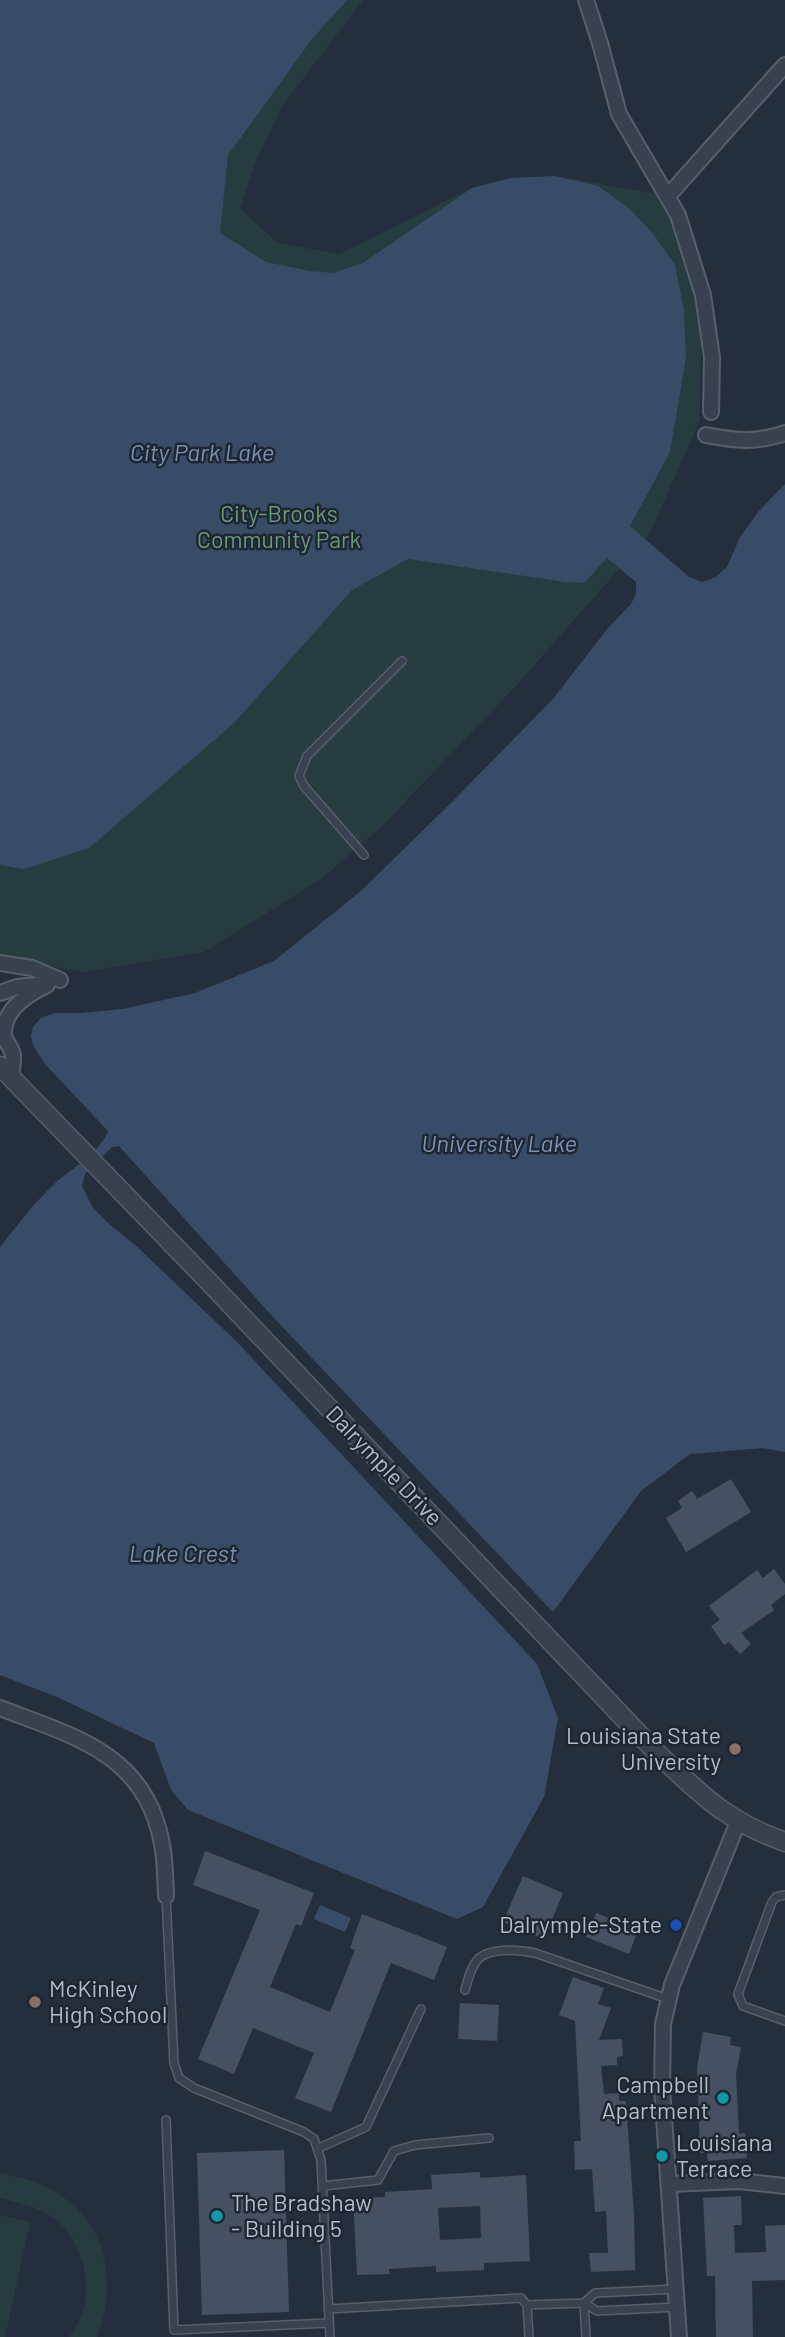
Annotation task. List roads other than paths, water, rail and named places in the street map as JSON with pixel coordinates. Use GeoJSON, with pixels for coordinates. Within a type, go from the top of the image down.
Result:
{"type":"FeatureCollection","features":[{"type":"Feature","properties":{"kind":"street"},"geometry":{"type":"LineString","coordinates":[[586,0],[619,114],[635,146],[653,170],[678,215],[703,295],[712,357],[711,412]]}},
{"type":"Feature","properties":{"kind":"street"},"geometry":{"type":"LineString","coordinates":[[668,196],[785,65]]}},
{"type":"Feature","properties":{"kind":"street"},"geometry":{"type":"LineString","coordinates":[[706,435],[745,441],[764,440],[785,433]]}},
{"type":"Feature","properties":{"kind":"street"},"geometry":{"type":"LineString","coordinates":[[0,963],[32,968],[60,980],[29,994],[19,1002],[8,1020],[4,1035],[13,1054],[6,1072]]}},
{"type":"Feature","properties":{"kind":"street"},"geometry":{"type":"LineString","coordinates":[[0,993],[47,985]]}},
{"type":"Feature","properties":{"kind":"street","name":"Dalrymple Drive"},"geometry":{"type":"LineString","coordinates":[[6,1072],[657,1754],[723,1813],[785,1842]]}},
{"type":"Feature","properties":{"kind":"street"},"geometry":{"type":"LineString","coordinates":[[0,1708],[102,1751],[134,1779],[143,1792],[159,1831],[166,1896]]}},
{"type":"Feature","properties":{"kind":"street"},"geometry":{"type":"LineString","coordinates":[[678,2337],[662,2088],[663,2024],[668,1999],[738,1822]]}},
{"type":"Feature","properties":{"kind":"street"},"geometry":{"type":"LineString","coordinates":[[670,2184],[739,2181],[785,2186]]}},
{"type":"Feature","properties":{"kind":"lane"},"geometry":{"type":"LineString","coordinates":[[365,855],[304,786],[299,776],[300,770],[311,750],[402,662]]}},
{"type":"Feature","properties":{"kind":"lane"},"geometry":{"type":"LineString","coordinates":[[785,1895],[776,1897],[772,1902],[738,1994],[743,2006],[785,2021]]}},
{"type":"Feature","properties":{"kind":"lane"},"geometry":{"type":"LineString","coordinates":[[166,1896],[174,2063],[179,2078],[194,2088],[304,2132],[314,2139],[319,2148],[330,2337]]}},
{"type":"Feature","properties":{"kind":"lane"},"geometry":{"type":"LineString","coordinates":[[465,1990],[472,1969],[480,1958],[494,1952],[519,1950],[536,1953],[668,1999]]}},
{"type":"Feature","properties":{"kind":"lane"},"geometry":{"type":"LineString","coordinates":[[319,2148],[366,2127],[421,2009]]}},
{"type":"Feature","properties":{"kind":"lane"},"geometry":{"type":"LineString","coordinates":[[166,2120],[174,2334],[329,2323]]}},
{"type":"Feature","properties":{"kind":"lane"},"geometry":{"type":"LineString","coordinates":[[323,2186],[378,2180],[394,2151],[415,2145],[489,2138]]}},
{"type":"Feature","properties":{"kind":"lane"},"geometry":{"type":"LineString","coordinates":[[584,2303],[595,2294],[676,2289]]}},
{"type":"Feature","properties":{"kind":"lane"},"geometry":{"type":"LineString","coordinates":[[328,2309],[521,2298],[527,2305],[529,2337]]}},
{"type":"Feature","properties":{"kind":"lane"},"geometry":{"type":"LineString","coordinates":[[584,2303],[586,2337]]}},
{"type":"Feature","properties":{"kind":"lane"},"geometry":{"type":"LineString","coordinates":[[527,2305],[584,2303],[597,2311],[677,2307]]}},
{"type":"Feature","properties":{"kind":"water"},"geometry":{"type":"Polygon","coordinates":[[[0,0],[347,0],[312,39],[228,155],[220,233],[266,262],[333,273],[363,263],[472,188],[510,178],[555,176],[598,186],[631,210],[654,235],[675,265],[684,311],[686,358],[670,452],[630,526],[689,577],[702,582],[716,577],[727,567],[740,537],[759,511],[785,484],[785,1452],[763,1448],[690,1454],[641,1491],[553,1612],[274,1318],[119,1146],[112,1147],[85,1174],[82,1186],[93,1208],[237,1342],[537,1664],[558,1718],[544,1797],[483,1907],[457,1919],[188,1810],[171,1790],[154,1743],[57,1697],[0,1675],[0,1247],[43,1195],[90,1155],[108,1131],[45,1064],[33,1045],[33,1027],[41,1018],[55,1013],[123,1009],[195,993],[274,961],[361,891],[553,699],[608,628],[631,604],[636,594],[636,582],[607,558],[584,583],[408,559],[352,590],[234,723],[89,848],[24,869],[0,865],[0,0]]]}},
{"type":"Feature","properties":{"kind":"water"},"geometry":{"type":"Polygon","coordinates":[[[320,1905],[351,1918],[345,1932],[314,1919],[320,1905]]]}},
{"type":"Feature","properties":{"kind":"place","name":"Louisiana State University"},"geometry":{"type":"Point","coordinates":[735,1749]}},
{"type":"Feature","properties":{"kind":"place","name":"Dalrymple-State"},"geometry":{"type":"Point","coordinates":[676,1925]}},
{"type":"Feature","properties":{"kind":"place","name":"McKinley High School"},"geometry":{"type":"Point","coordinates":[35,2002]}},
{"type":"Feature","properties":{"kind":"place","name":"Campbell Apartment"},"geometry":{"type":"Point","coordinates":[723,2098]}},
{"type":"Feature","properties":{"kind":"place","name":"Louisiana Terrace"},"geometry":{"type":"Point","coordinates":[662,2156]}},
{"type":"Feature","properties":{"kind":"place","name":"The Bradshaw - Building 5"},"geometry":{"type":"Point","coordinates":[217,2216]}},
{"type":"Feature","properties":{"kind":"water label","name":"City Park Lake"},"geometry":{"type":"Point","coordinates":[202,453]}},
{"type":"Feature","properties":{"kind":"water label","name":"University Lake"},"geometry":{"type":"Point","coordinates":[499,1144]}},
{"type":"Feature","properties":{"kind":"water label","name":"Lake Crest"},"geometry":{"type":"Point","coordinates":[183,1554]}},
{"type":"Feature","properties":{"kind":"park label","name":"City-Brooks Community Park"},"geometry":{"type":"Point","coordinates":[279,527]}}]}
